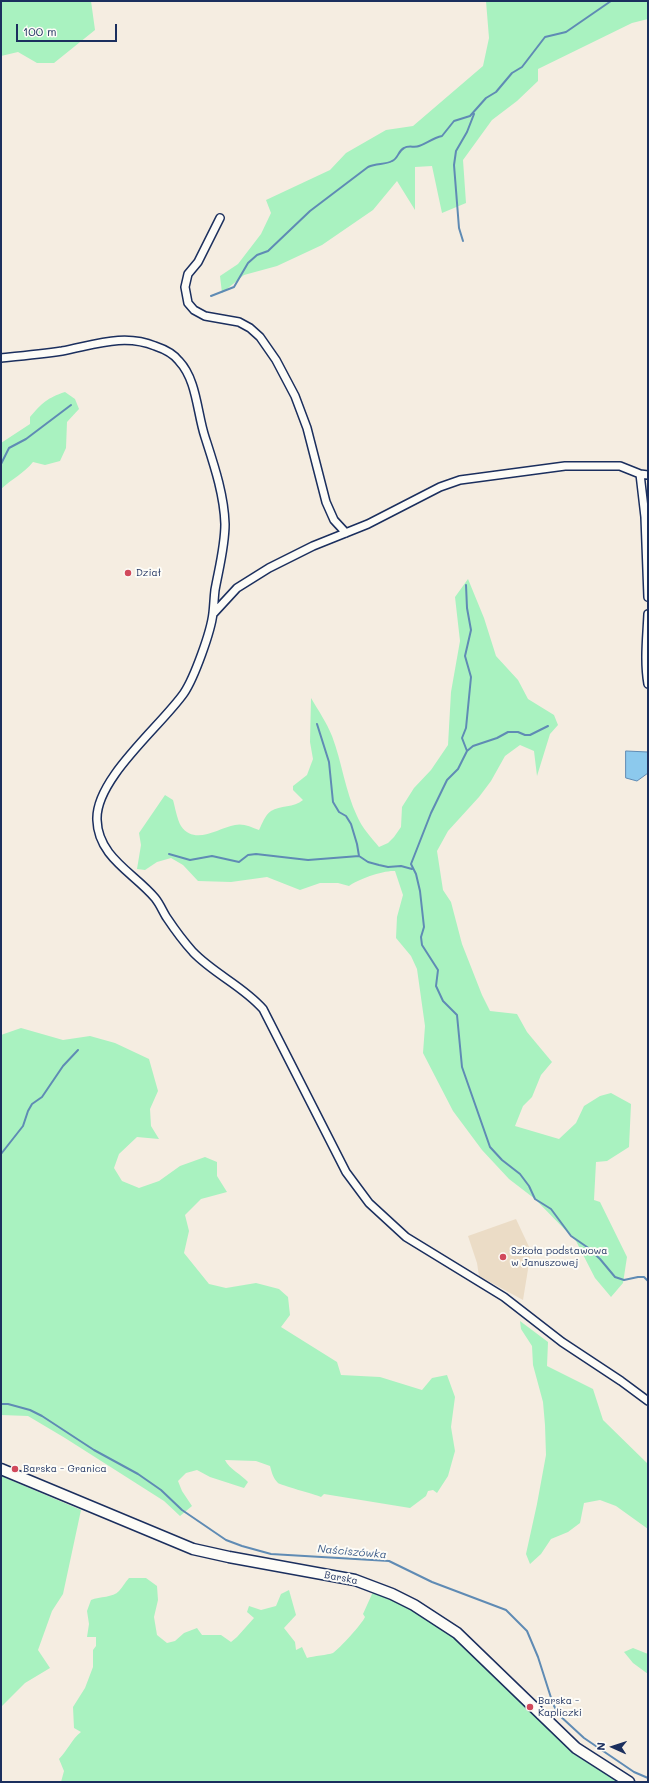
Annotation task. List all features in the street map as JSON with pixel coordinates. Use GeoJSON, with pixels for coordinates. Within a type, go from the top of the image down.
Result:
{"type":"FeatureCollection","features":[{"type":"Feature","properties":{"kind":"street"},"geometry":{"type":"LineString","coordinates":[[220,218],[201,256],[188,274],[185,287],[188,303],[194,310],[205,316],[239,322],[260,336],[276,360],[295,396],[307,428],[326,502],[334,520],[346,533]]}},
{"type":"Feature","properties":{"kind":"street"},"geometry":{"type":"LineString","coordinates":[[1,358],[64,350],[108,341],[131,340],[146,342],[167,350],[180,361],[191,381],[201,427],[220,484],[225,523],[223,546],[213,602],[213,614],[197,666],[184,692],[128,757],[105,790],[99,805],[97,819],[99,832],[104,847],[124,869],[155,898],[193,952],[213,970],[254,998],[263,1009],[346,1172],[369,1203],[406,1238],[504,1297],[562,1342],[621,1381],[648,1401]]}},
{"type":"Feature","properties":{"kind":"street"},"geometry":{"type":"LineString","coordinates":[[213,614],[237,588],[269,568],[314,546],[368,524],[440,487],[460,480],[565,466],[620,466],[640,474],[648,475]]}},
{"type":"Feature","properties":{"kind":"street"},"geometry":{"type":"LineString","coordinates":[[640,474],[645,517],[648,597]]}},
{"type":"Feature","properties":{"kind":"street"},"geometry":{"type":"LineString","coordinates":[[648,614],[646,672],[648,684]]}},
{"type":"Feature","properties":{"kind":"street","name":"Barska"},"geometry":{"type":"LineString","coordinates":[[1,1469],[193,1549],[355,1580],[392,1594],[414,1605],[457,1633],[576,1748],[629,1782]]}},
{"type":"Feature","properties":{"kind":"shaded area","name":"Szkoła podstawowa w Januszowej"},"geometry":{"type":"Polygon","coordinates":[[[516,1219],[531,1251],[523,1300],[479,1276],[477,1263],[468,1236],[516,1219]]]}},
{"type":"Feature","properties":{"kind":"green space"},"geometry":{"type":"Polygon","coordinates":[[[1,1],[91,1],[95,30],[54,63],[37,63],[18,52],[1,56],[1,1]]]}},
{"type":"Feature","properties":{"kind":"green space"},"geometry":{"type":"Polygon","coordinates":[[[486,1],[648,1],[648,19],[632,23],[538,69],[538,81],[517,101],[492,120],[463,160],[466,203],[442,213],[432,166],[415,167],[415,210],[397,181],[373,210],[322,245],[277,266],[244,275],[222,293],[220,276],[238,264],[261,234],[271,213],[266,200],[330,170],[346,153],[386,130],[413,126],[483,66],[489,38],[486,1]]]}},
{"type":"Feature","properties":{"kind":"green space"},"geometry":{"type":"Polygon","coordinates":[[[65,392],[75,399],[79,409],[67,422],[66,448],[60,461],[45,465],[33,462],[1,489],[1,443],[30,424],[30,417],[45,402],[54,396],[65,392]]]}},
{"type":"Feature","properties":{"kind":"green space"},"geometry":{"type":"Polygon","coordinates":[[[468,579],[484,618],[496,656],[518,680],[528,699],[554,715],[558,725],[550,734],[537,776],[534,751],[520,745],[505,756],[491,781],[479,797],[448,831],[437,851],[443,890],[451,902],[462,944],[482,995],[490,1011],[517,1014],[527,1032],[552,1062],[541,1075],[532,1097],[523,1106],[515,1126],[559,1139],[576,1123],[584,1106],[600,1096],[611,1093],[631,1104],[629,1147],[607,1161],[596,1162],[594,1200],[600,1202],[627,1257],[623,1283],[611,1297],[595,1278],[576,1241],[535,1199],[509,1179],[482,1150],[453,1111],[423,1053],[425,1026],[417,969],[411,956],[396,938],[397,917],[403,895],[395,871],[384,872],[371,876],[349,886],[338,883],[320,883],[300,890],[267,877],[231,882],[198,881],[183,865],[171,858],[157,862],[145,870],[137,869],[141,845],[139,833],[165,795],[173,800],[181,826],[193,835],[207,834],[238,825],[259,830],[265,817],[271,811],[299,803],[303,800],[293,790],[293,786],[307,775],[313,759],[310,742],[311,698],[332,736],[349,797],[359,820],[379,847],[388,843],[401,827],[402,807],[414,788],[431,770],[448,745],[451,692],[460,641],[455,597],[468,579]]]}},
{"type":"Feature","properties":{"kind":"green space"},"geometry":{"type":"Polygon","coordinates":[[[21,1028],[63,1040],[90,1036],[115,1043],[149,1059],[158,1091],[150,1109],[151,1126],[159,1139],[137,1137],[119,1154],[114,1168],[122,1181],[139,1188],[159,1181],[180,1166],[205,1157],[217,1162],[217,1176],[227,1192],[201,1199],[185,1215],[189,1231],[184,1253],[209,1284],[226,1288],[256,1283],[279,1289],[288,1297],[290,1315],[281,1327],[337,1362],[341,1375],[380,1377],[422,1390],[432,1378],[447,1375],[455,1397],[451,1427],[455,1451],[448,1476],[437,1493],[433,1490],[428,1491],[426,1496],[410,1508],[324,1494],[321,1497],[278,1483],[270,1466],[256,1461],[225,1460],[229,1466],[248,1482],[244,1488],[210,1477],[197,1470],[186,1473],[178,1481],[182,1491],[192,1506],[180,1516],[164,1501],[28,1416],[1,1415],[1,1035],[21,1028]]]}},
{"type":"Feature","properties":{"kind":"green space"},"geometry":{"type":"Polygon","coordinates":[[[520,1321],[548,1342],[547,1366],[593,1389],[603,1420],[648,1464],[648,1529],[616,1506],[600,1500],[584,1503],[580,1523],[568,1532],[551,1539],[541,1554],[530,1564],[526,1554],[546,1455],[545,1425],[543,1402],[533,1365],[532,1346],[521,1329],[520,1321]]]}},
{"type":"Feature","properties":{"kind":"green space"},"geometry":{"type":"Polygon","coordinates":[[[1,1476],[81,1510],[63,1594],[52,1611],[38,1650],[50,1668],[25,1683],[1,1707],[1,1476]]]}},
{"type":"Feature","properties":{"kind":"green space"},"geometry":{"type":"Polygon","coordinates":[[[129,1578],[146,1578],[157,1586],[158,1600],[154,1617],[157,1635],[167,1643],[175,1641],[184,1633],[197,1628],[202,1635],[221,1635],[231,1642],[254,1618],[247,1612],[249,1606],[261,1610],[276,1606],[281,1594],[289,1590],[296,1615],[284,1628],[295,1642],[296,1650],[302,1647],[307,1658],[333,1653],[340,1647],[365,1617],[363,1614],[372,1594],[375,1592],[397,1601],[450,1634],[491,1671],[572,1753],[619,1782],[61,1782],[64,1771],[59,1759],[81,1732],[74,1728],[73,1707],[85,1688],[93,1667],[93,1650],[96,1646],[96,1637],[87,1637],[89,1624],[87,1611],[91,1600],[113,1595],[129,1578]]]}},
{"type":"Feature","properties":{"kind":"green space"},"geometry":{"type":"Polygon","coordinates":[[[633,1648],[648,1654],[648,1674],[633,1663],[624,1652],[633,1648]]]}},
{"type":"Feature","properties":{"kind":"water"},"geometry":{"type":"Polygon","coordinates":[[[626,751],[648,752],[648,773],[637,781],[626,778],[626,751]]]}},
{"type":"Feature","properties":{"kind":"waterway"},"geometry":{"type":"LineString","coordinates":[[211,296],[234,287],[248,263],[257,255],[268,251],[310,211],[368,167],[384,164],[396,159],[400,151],[406,147],[417,147],[442,136],[454,121],[470,116],[486,98],[496,92],[512,73],[522,67],[545,37],[566,32],[611,1]]}},
{"type":"Feature","properties":{"kind":"waterway"},"geometry":{"type":"LineString","coordinates":[[463,241],[459,228],[454,165],[456,151],[467,132],[474,114]]}},
{"type":"Feature","properties":{"kind":"waterway"},"geometry":{"type":"LineString","coordinates":[[1,464],[9,448],[26,439],[71,405]]}},
{"type":"Feature","properties":{"kind":"waterway"},"geometry":{"type":"LineString","coordinates":[[466,585],[467,608],[471,630],[465,656],[471,677],[466,728],[462,738],[467,751],[458,769],[447,780],[431,813],[411,864],[416,874],[420,891],[424,927],[421,937],[422,945],[438,970],[436,986],[443,1001],[457,1015],[462,1067],[490,1147],[502,1160],[520,1174],[529,1186],[535,1199],[551,1209],[571,1236],[587,1247],[600,1259],[615,1277],[624,1280],[644,1277],[648,1281]]}},
{"type":"Feature","properties":{"kind":"waterway"},"geometry":{"type":"LineString","coordinates":[[317,724],[329,762],[333,802],[339,812],[346,816],[351,824],[359,856]]}},
{"type":"Feature","properties":{"kind":"waterway"},"geometry":{"type":"LineString","coordinates":[[467,751],[473,746],[497,738],[508,732],[518,732],[525,735],[530,735],[548,726]]}},
{"type":"Feature","properties":{"kind":"waterway"},"geometry":{"type":"LineString","coordinates":[[169,854],[190,860],[212,856],[239,862],[248,855],[256,854],[308,860],[359,856],[368,862],[379,865],[388,867],[401,866],[412,869]]}},
{"type":"Feature","properties":{"kind":"waterway"},"geometry":{"type":"LineString","coordinates":[[1,1154],[23,1126],[32,1104],[42,1097],[63,1066],[78,1050]]}},
{"type":"Feature","properties":{"kind":"waterway","name":"Naściszówka"},"geometry":{"type":"LineString","coordinates":[[1,1404],[8,1404],[30,1410],[42,1416],[94,1450],[138,1474],[161,1490],[182,1510],[226,1540],[271,1554],[389,1561],[432,1582],[506,1610],[527,1631],[538,1657],[553,1704],[559,1715],[584,1738],[634,1772],[648,1778]]}},
{"type":"Feature","properties":{"kind":"place","name":"Dział"},"geometry":{"type":"Point","coordinates":[128,573]}},
{"type":"Feature","properties":{"kind":"place","name":"Szkoła podstawowa w Januszowej"},"geometry":{"type":"Point","coordinates":[503,1257]}},
{"type":"Feature","properties":{"kind":"place","name":"Barska - Granica"},"geometry":{"type":"Point","coordinates":[15,1469]}},
{"type":"Feature","properties":{"kind":"place","name":"Barska - Kapliczki"},"geometry":{"type":"Point","coordinates":[530,1707]}}]}
